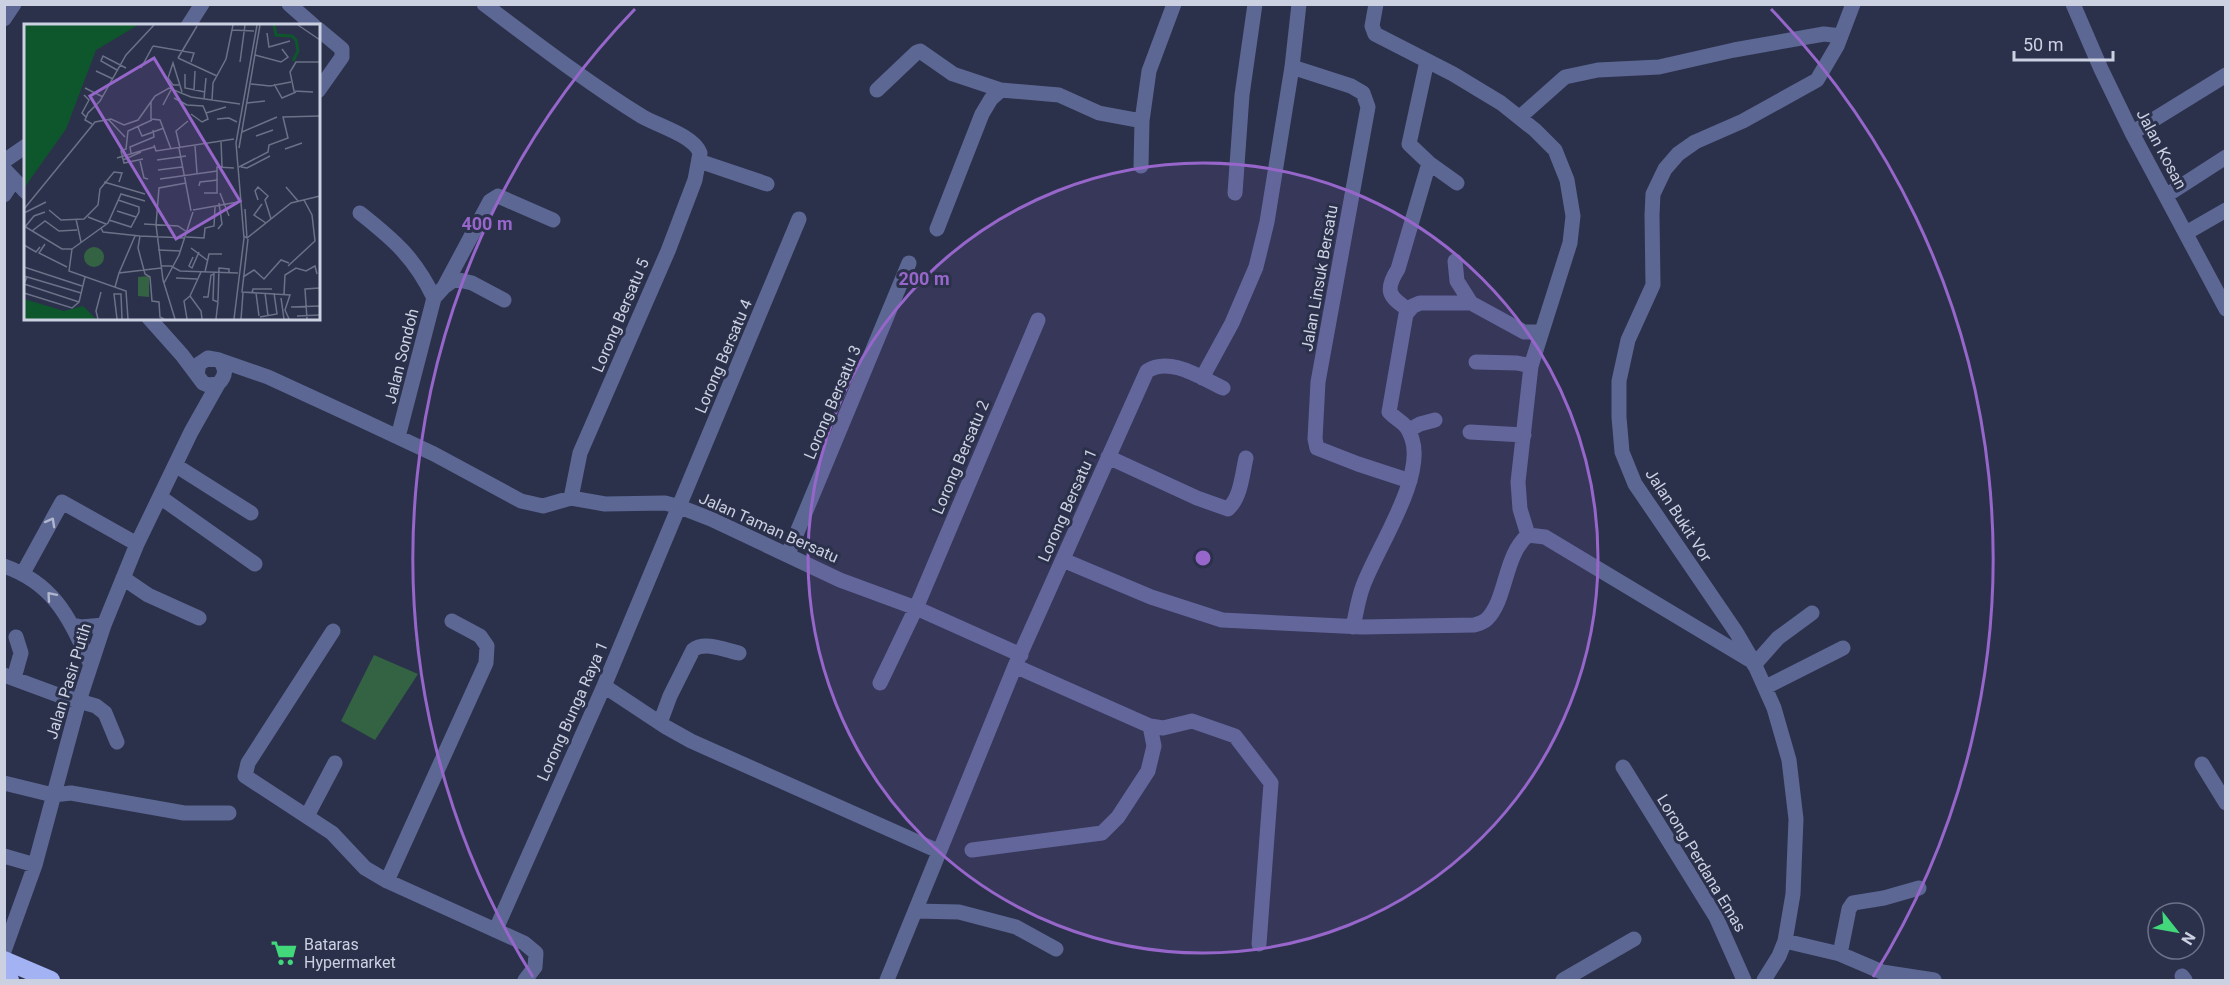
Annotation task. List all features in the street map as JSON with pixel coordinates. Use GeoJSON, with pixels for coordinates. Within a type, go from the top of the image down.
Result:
{"type":"FeatureCollection","features":[{"type":"Feature","properties":{"kind":"highway"},"geometry":{"type":"LineString","coordinates":[[4,960],[51,981]]}},
{"type":"Feature","properties":{"kind":"highway"},"geometry":{"type":"LineString","coordinates":[[4,966],[10,981]]}},
{"type":"Feature","properties":{"kind":"street"},"geometry":{"type":"LineString","coordinates":[[4,19],[14,4]]}},
{"type":"Feature","properties":{"kind":"street"},"geometry":{"type":"LineString","coordinates":[[189,24],[202,4]]}},
{"type":"Feature","properties":{"kind":"street"},"geometry":{"type":"LineString","coordinates":[[289,4],[312,24]]}},
{"type":"Feature","properties":{"kind":"street"},"geometry":{"type":"LineString","coordinates":[[484,4],[610,97],[657,125],[688,139],[698,154],[767,184]]}},
{"type":"Feature","properties":{"kind":"street"},"geometry":{"type":"LineString","coordinates":[[1141,166],[1142,121],[1149,70],[1174,4]]}},
{"type":"Feature","properties":{"kind":"street"},"geometry":{"type":"LineString","coordinates":[[1235,193],[1242,95],[1255,4]]}},
{"type":"Feature","properties":{"kind":"street"},"geometry":{"type":"LineString","coordinates":[[1223,388],[1202,378],[1232,323],[1256,267],[1267,222],[1292,67],[1299,4]]}},
{"type":"Feature","properties":{"kind":"street"},"geometry":{"type":"LineString","coordinates":[[1377,4],[1372,26],[1375,34],[1502,103],[1555,150],[1567,180],[1573,216],[1570,243],[1531,366],[1518,482],[1520,509],[1528,536]]}},
{"type":"Feature","properties":{"kind":"street","name":"Jalan Bukit Vor"},"geometry":{"type":"LineString","coordinates":[[1764,981],[1779,956],[1785,940],[1793,894],[1796,850],[1794,789],[1782,735],[1766,687],[1736,632],[1635,484],[1622,452],[1619,381],[1628,339],[1653,285],[1653,194],[1665,169],[1677,154],[1695,142],[1743,121],[1818,80],[1841,36],[1853,4]]}},
{"type":"Feature","properties":{"kind":"street","name":"Jalan Kosan"},"geometry":{"type":"LineString","coordinates":[[2073,4],[2132,133],[2224,301]]}},
{"type":"Feature","properties":{"kind":"street"},"geometry":{"type":"LineString","coordinates":[[320,31],[342,49],[342,57],[320,88]]}},
{"type":"Feature","properties":{"kind":"street"},"geometry":{"type":"LineString","coordinates":[[1520,117],[1565,77],[1598,70],[1659,67],[1734,50],[1824,34],[1841,36]]}},
{"type":"Feature","properties":{"kind":"street"},"geometry":{"type":"LineString","coordinates":[[877,90],[920,51],[953,75],[1000,90],[1059,95],[1100,113],[1142,121]]}},
{"type":"Feature","properties":{"kind":"street"},"geometry":{"type":"LineString","coordinates":[[1427,61],[1409,144],[1429,163],[1457,183]]}},
{"type":"Feature","properties":{"kind":"street","name":"Jalan Linsuk Bersatu"},"geometry":{"type":"LineString","coordinates":[[1292,67],[1350,86],[1363,93],[1368,107],[1318,382],[1315,439],[1317,448],[1410,481]]}},
{"type":"Feature","properties":{"kind":"street"},"geometry":{"type":"LineString","coordinates":[[2132,133],[2226,75]]}},
{"type":"Feature","properties":{"kind":"street"},"geometry":{"type":"LineString","coordinates":[[937,229],[982,114],[1000,90]]}},
{"type":"Feature","properties":{"kind":"street"},"geometry":{"type":"LineString","coordinates":[[4,161],[24,147]]}},
{"type":"Feature","properties":{"kind":"street","name":"Lorong Bersatu 5"},"geometry":{"type":"LineString","coordinates":[[571,498],[580,453],[668,250],[695,180],[698,154]]}},
{"type":"Feature","properties":{"kind":"street"},"geometry":{"type":"LineString","coordinates":[[2167,195],[2226,157]]}},
{"type":"Feature","properties":{"kind":"street"},"geometry":{"type":"LineString","coordinates":[[1409,310],[1394,300],[1390,293],[1391,280],[1398,270],[1429,163]]}},
{"type":"Feature","properties":{"kind":"street"},"geometry":{"type":"LineString","coordinates":[[9,175],[24,190]]}},
{"type":"Feature","properties":{"kind":"street"},"geometry":{"type":"LineString","coordinates":[[4,195],[9,175]]}},
{"type":"Feature","properties":{"kind":"street","name":"Jalan Sondoh"},"geometry":{"type":"LineString","coordinates":[[398,437],[439,292],[490,201],[498,196],[553,220]]}},
{"type":"Feature","properties":{"kind":"street"},"geometry":{"type":"LineString","coordinates":[[2186,233],[2226,210]]}},
{"type":"Feature","properties":{"kind":"street"},"geometry":{"type":"LineString","coordinates":[[360,213],[404,250],[426,280],[439,292],[455,279],[472,283],[504,300]]}},
{"type":"Feature","properties":{"kind":"street","name":"Lorong Bersatu 4"},"geometry":{"type":"LineString","coordinates":[[680,507],[800,219]]}},
{"type":"Feature","properties":{"kind":"street"},"geometry":{"type":"LineString","coordinates":[[1455,261],[1457,280],[1471,303]]}},
{"type":"Feature","properties":{"kind":"street","name":"Lorong Bersatu 3"},"geometry":{"type":"LineString","coordinates":[[788,554],[909,263]]}},
{"type":"Feature","properties":{"kind":"street"},"geometry":{"type":"LineString","coordinates":[[1353,627],[1363,587],[1410,481],[1415,463],[1413,441],[1406,423],[1389,412],[1406,314],[1413,306],[1420,303],[1471,303],[1524,332],[1541,332]]}},
{"type":"Feature","properties":{"kind":"street"},"geometry":{"type":"LineString","coordinates":[[151,320],[199,377],[208,385],[220,382],[225,369],[214,359],[199,364],[199,377]]}},
{"type":"Feature","properties":{"kind":"street","name":"Lorong Bersatu 2"},"geometry":{"type":"LineString","coordinates":[[880,683],[916,608],[1038,320]]}},
{"type":"Feature","properties":{"kind":"street","name":"Jalan Taman Bersatu"},"geometry":{"type":"LineString","coordinates":[[161,330],[214,359],[268,377],[398,437],[521,501],[543,506],[571,498],[606,504],[665,503],[711,519],[840,580],[916,608],[1150,726]]}},
{"type":"Feature","properties":{"kind":"street"},"geometry":{"type":"LineString","coordinates":[[1476,362],[1517,363],[1531,366]]}},
{"type":"Feature","properties":{"kind":"street","name":"Lorong Bersatu 1"},"geometry":{"type":"LineString","coordinates":[[887,981],[938,851],[974,771],[1018,660],[1147,371],[1156,365],[1171,366],[1202,378]]}},
{"type":"Feature","properties":{"kind":"street","name":"Jalan Pasir Putih"},"geometry":{"type":"LineString","coordinates":[[191,432],[198,409],[199,377]]}},
{"type":"Feature","properties":{"kind":"street","name":"Jalan Taman Bersatu"},"geometry":{"type":"LineString","coordinates":[[220,382],[268,377]]}},
{"type":"Feature","properties":{"kind":"street","name":"Jalan Pasir Putih"},"geometry":{"type":"LineString","coordinates":[[4,951],[35,865],[79,701],[104,625],[137,544],[191,432],[220,382]]}},
{"type":"Feature","properties":{"kind":"street"},"geometry":{"type":"LineString","coordinates":[[1409,430],[1435,420]]}},
{"type":"Feature","properties":{"kind":"street"},"geometry":{"type":"LineString","coordinates":[[1470,432],[1524,435]]}},
{"type":"Feature","properties":{"kind":"street"},"geometry":{"type":"LineString","coordinates":[[1108,457],[1197,498],[1228,509],[1234,504],[1238,495],[1246,458]]}},
{"type":"Feature","properties":{"kind":"street"},"geometry":{"type":"LineString","coordinates":[[175,465],[250,513]]}},
{"type":"Feature","properties":{"kind":"street"},"geometry":{"type":"LineString","coordinates":[[160,497],[255,564]]}},
{"type":"Feature","properties":{"kind":"street"},"geometry":{"type":"LineString","coordinates":[[23,573],[62,502],[137,544]]}},
{"type":"Feature","properties":{"kind":"street","name":"Lorong Bunga Raya 1"},"geometry":{"type":"LineString","coordinates":[[496,928],[604,686],[680,507]]}},
{"type":"Feature","properties":{"kind":"street"},"geometry":{"type":"LineString","coordinates":[[1063,560],[1151,597],[1222,620],[1353,627],[1474,625],[1486,621],[1494,609],[1519,543],[1528,536],[1545,537],[1754,663],[1778,638],[1812,613]]}},
{"type":"Feature","properties":{"kind":"street"},"geometry":{"type":"LineString","coordinates":[[4,567],[30,576],[49,593],[73,626],[90,663]]}},
{"type":"Feature","properties":{"kind":"street"},"geometry":{"type":"LineString","coordinates":[[123,578],[148,595],[199,618]]}},
{"type":"Feature","properties":{"kind":"street"},"geometry":{"type":"LineString","coordinates":[[387,880],[486,663],[487,646],[480,636],[452,621]]}},
{"type":"Feature","properties":{"kind":"street"},"geometry":{"type":"LineString","coordinates":[[73,626],[104,625]]}},
{"type":"Feature","properties":{"kind":"street"},"geometry":{"type":"LineString","coordinates":[[333,631],[248,763],[245,776],[332,833],[364,868],[524,942],[536,953],[535,967],[525,981]]}},
{"type":"Feature","properties":{"kind":"street"},"geometry":{"type":"LineString","coordinates":[[16,637],[21,653],[9,676],[58,695],[96,706],[105,713],[117,742]]}},
{"type":"Feature","properties":{"kind":"street"},"geometry":{"type":"LineString","coordinates":[[660,723],[693,650],[699,645],[739,653]]}},
{"type":"Feature","properties":{"kind":"street"},"geometry":{"type":"LineString","coordinates":[[1766,687],[1843,648]]}},
{"type":"Feature","properties":{"kind":"street"},"geometry":{"type":"LineString","coordinates":[[604,686],[692,741],[938,851]]}},
{"type":"Feature","properties":{"kind":"street"},"geometry":{"type":"LineString","coordinates":[[972,850],[1102,833],[1118,817],[1148,771],[1154,746],[1150,726],[1162,728],[1192,721],[1235,736],[1271,783],[1259,944]]}},
{"type":"Feature","properties":{"kind":"street"},"geometry":{"type":"LineString","coordinates":[[307,816],[335,763]]}},
{"type":"Feature","properties":{"kind":"street"},"geometry":{"type":"LineString","coordinates":[[2202,764],[2226,803]]}},
{"type":"Feature","properties":{"kind":"street","name":"Lorong Perdana Emas"},"geometry":{"type":"LineString","coordinates":[[1623,767],[1716,917],[1744,981]]}},
{"type":"Feature","properties":{"kind":"street"},"geometry":{"type":"LineString","coordinates":[[4,783],[53,795],[71,793],[184,813],[229,813]]}},
{"type":"Feature","properties":{"kind":"street"},"geometry":{"type":"LineString","coordinates":[[4,856],[35,865]]}},
{"type":"Feature","properties":{"kind":"street"},"geometry":{"type":"LineString","coordinates":[[1840,954],[1849,909],[1853,903],[1884,898],[1919,888]]}},
{"type":"Feature","properties":{"kind":"street"},"geometry":{"type":"LineString","coordinates":[[915,911],[959,912],[1016,927],[1056,949]]}},
{"type":"Feature","properties":{"kind":"street"},"geometry":{"type":"LineString","coordinates":[[1563,981],[1634,939]]}},
{"type":"Feature","properties":{"kind":"street"},"geometry":{"type":"LineString","coordinates":[[1785,940],[1840,954],[1881,972],[1934,981]]}},
{"type":"Feature","properties":{"kind":"green space"},"geometry":{"type":"Polygon","coordinates":[[[374,655],[418,674],[375,740],[341,721],[374,655]]]}},
{"type":"Feature","properties":{"kind":"place","name":"Bataras Hypermarket"},"geometry":{"type":"Point","coordinates":[284,953]}}]}
